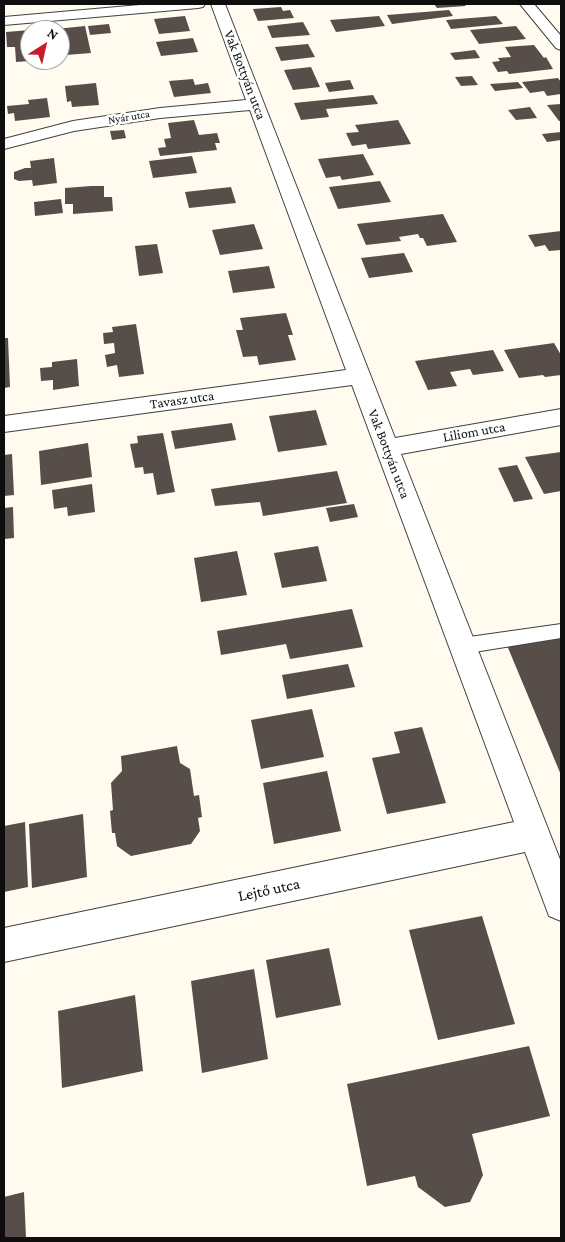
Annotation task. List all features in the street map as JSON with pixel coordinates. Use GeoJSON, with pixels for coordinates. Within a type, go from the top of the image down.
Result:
{"type":"FeatureCollection","features":[{"type":"Feature","properties":{"kind":"street"},"geometry":{"type":"LineString","coordinates":[[4,21],[198,4]]}},
{"type":"Feature","properties":{"kind":"street","name":"Vak Bottyán utca"},"geometry":{"type":"LineString","coordinates":[[218,4],[561,904]]}},
{"type":"Feature","properties":{"kind":"street"},"geometry":{"type":"LineString","coordinates":[[527,4],[561,46]]}},
{"type":"Feature","properties":{"kind":"street","name":"Nyár utca"},"geometry":{"type":"LineString","coordinates":[[4,144],[73,126],[160,112],[256,104]]}},
{"type":"Feature","properties":{"kind":"street","name":"Tavasz utca"},"geometry":{"type":"LineString","coordinates":[[4,424],[359,376]]}},
{"type":"Feature","properties":{"kind":"street","name":"Liliom utca"},"geometry":{"type":"LineString","coordinates":[[386,448],[561,417]]}},
{"type":"Feature","properties":{"kind":"street","name":"Lejtő utca"},"geometry":{"type":"LineString","coordinates":[[4,945],[534,834]]}},
{"type":"Feature","properties":{"kind":"lane"},"geometry":{"type":"LineString","coordinates":[[462,646],[561,632]]}},
{"type":"Feature","properties":{"kind":"building"},"geometry":{"type":"Polygon","coordinates":[[[434,4],[464,4],[466,6],[437,8],[434,4]]]}},
{"type":"Feature","properties":{"kind":"building"},"geometry":{"type":"Polygon","coordinates":[[[281,7],[283,11],[290,10],[294,18],[258,21],[253,9],[281,7]]]}},
{"type":"Feature","properties":{"kind":"building"},"geometry":{"type":"Polygon","coordinates":[[[449,10],[453,16],[392,24],[387,15],[449,10]]]}},
{"type":"Feature","properties":{"kind":"building"},"geometry":{"type":"Polygon","coordinates":[[[185,16],[190,31],[159,34],[154,19],[185,16]]]}},
{"type":"Feature","properties":{"kind":"building"},"geometry":{"type":"Polygon","coordinates":[[[379,16],[385,26],[336,32],[330,20],[379,16]]]}},
{"type":"Feature","properties":{"kind":"building"},"geometry":{"type":"Polygon","coordinates":[[[496,16],[503,24],[451,29],[446,20],[496,16]]]}},
{"type":"Feature","properties":{"kind":"building"},"geometry":{"type":"Polygon","coordinates":[[[303,22],[310,35],[272,38],[267,26],[303,22]]]}},
{"type":"Feature","properties":{"kind":"building"},"geometry":{"type":"Polygon","coordinates":[[[109,24],[111,33],[90,35],[88,26],[109,24]]]}},
{"type":"Feature","properties":{"kind":"building"},"geometry":{"type":"Polygon","coordinates":[[[85,26],[91,53],[70,55],[70,28],[85,26]]]}},
{"type":"Feature","properties":{"kind":"building"},"geometry":{"type":"Polygon","coordinates":[[[516,26],[526,39],[479,44],[470,30],[516,26]]]}},
{"type":"Feature","properties":{"kind":"building"},"geometry":{"type":"Polygon","coordinates":[[[20,31],[20,62],[16,62],[15,47],[7,47],[6,32],[20,31]]]}},
{"type":"Feature","properties":{"kind":"building"},"geometry":{"type":"Polygon","coordinates":[[[193,38],[198,52],[161,56],[156,42],[193,38]]]}},
{"type":"Feature","properties":{"kind":"building"},"geometry":{"type":"Polygon","coordinates":[[[308,44],[315,57],[281,61],[275,47],[308,44]]]}},
{"type":"Feature","properties":{"kind":"building"},"geometry":{"type":"Polygon","coordinates":[[[534,45],[544,58],[546,57],[553,69],[509,74],[507,71],[498,72],[492,62],[500,61],[498,58],[511,57],[505,47],[534,45]]]}},
{"type":"Feature","properties":{"kind":"building"},"geometry":{"type":"Polygon","coordinates":[[[475,50],[480,58],[455,60],[450,53],[475,50]]]}},
{"type":"Feature","properties":{"kind":"building"},"geometry":{"type":"Polygon","coordinates":[[[311,67],[320,87],[293,90],[284,70],[311,67]]]}},
{"type":"Feature","properties":{"kind":"building"},"geometry":{"type":"Polygon","coordinates":[[[472,76],[478,85],[461,86],[455,77],[472,76]]]}},
{"type":"Feature","properties":{"kind":"building"},"geometry":{"type":"Polygon","coordinates":[[[558,78],[561,82],[561,94],[547,96],[544,91],[530,93],[522,82],[558,78]]]}},
{"type":"Feature","properties":{"kind":"building"},"geometry":{"type":"Polygon","coordinates":[[[193,79],[195,85],[208,83],[211,93],[174,97],[169,81],[193,79]]]}},
{"type":"Feature","properties":{"kind":"building"},"geometry":{"type":"Polygon","coordinates":[[[350,80],[354,89],[329,92],[325,83],[350,80]]]}},
{"type":"Feature","properties":{"kind":"building"},"geometry":{"type":"Polygon","coordinates":[[[518,82],[523,88],[495,91],[490,84],[518,82]]]}},
{"type":"Feature","properties":{"kind":"building"},"geometry":{"type":"Polygon","coordinates":[[[96,83],[99,105],[72,107],[71,101],[67,102],[65,86],[96,83]]]}},
{"type":"Feature","properties":{"kind":"building"},"geometry":{"type":"Polygon","coordinates":[[[373,95],[378,104],[326,109],[329,117],[301,120],[294,103],[373,95]]]}},
{"type":"Feature","properties":{"kind":"building"},"geometry":{"type":"Polygon","coordinates":[[[47,98],[50,117],[15,121],[14,113],[8,114],[7,106],[29,104],[28,100],[47,98]]]}},
{"type":"Feature","properties":{"kind":"building"},"geometry":{"type":"Polygon","coordinates":[[[561,104],[561,121],[559,121],[547,105],[561,104]]]}},
{"type":"Feature","properties":{"kind":"building"},"geometry":{"type":"Polygon","coordinates":[[[530,107],[537,118],[516,120],[508,110],[530,107]]]}},
{"type":"Feature","properties":{"kind":"building"},"geometry":{"type":"Polygon","coordinates":[[[194,120],[199,135],[217,133],[220,143],[215,143],[217,150],[160,156],[158,148],[166,147],[164,139],[171,138],[168,123],[194,120]]]}},
{"type":"Feature","properties":{"kind":"building"},"geometry":{"type":"Polygon","coordinates":[[[398,120],[411,144],[368,149],[366,144],[352,146],[346,133],[359,132],[355,125],[398,120]]]}},
{"type":"Feature","properties":{"kind":"building"},"geometry":{"type":"Polygon","coordinates":[[[124,130],[126,138],[112,140],[110,131],[124,130]]]}},
{"type":"Feature","properties":{"kind":"building"},"geometry":{"type":"Polygon","coordinates":[[[561,132],[561,140],[547,142],[542,134],[561,132]]]}},
{"type":"Feature","properties":{"kind":"building"},"geometry":{"type":"Polygon","coordinates":[[[363,154],[374,175],[342,180],[340,176],[326,178],[318,159],[363,154]]]}},
{"type":"Feature","properties":{"kind":"building"},"geometry":{"type":"Polygon","coordinates":[[[192,156],[197,173],[153,178],[149,161],[192,156]]]}},
{"type":"Feature","properties":{"kind":"building"},"geometry":{"type":"Polygon","coordinates":[[[54,158],[57,183],[33,186],[32,180],[19,181],[14,179],[14,172],[31,168],[30,161],[54,158]]]}},
{"type":"Feature","properties":{"kind":"building"},"geometry":{"type":"Polygon","coordinates":[[[380,181],[391,202],[338,209],[329,187],[380,181]]]}},
{"type":"Feature","properties":{"kind":"building"},"geometry":{"type":"Polygon","coordinates":[[[104,186],[104,197],[112,197],[113,211],[73,214],[73,204],[65,204],[65,188],[104,186]]]}},
{"type":"Feature","properties":{"kind":"building"},"geometry":{"type":"Polygon","coordinates":[[[231,187],[236,203],[189,208],[185,192],[231,187]]]}},
{"type":"Feature","properties":{"kind":"building"},"geometry":{"type":"Polygon","coordinates":[[[61,199],[63,213],[35,216],[34,202],[61,199]]]}},
{"type":"Feature","properties":{"kind":"building"},"geometry":{"type":"Polygon","coordinates":[[[443,214],[457,242],[427,246],[423,238],[420,238],[418,234],[399,237],[401,241],[366,245],[357,224],[443,214]]]}},
{"type":"Feature","properties":{"kind":"building"},"geometry":{"type":"Polygon","coordinates":[[[254,224],[263,249],[220,255],[212,230],[254,224]]]}},
{"type":"Feature","properties":{"kind":"building"},"geometry":{"type":"Polygon","coordinates":[[[561,231],[561,250],[549,251],[545,245],[535,247],[528,235],[561,231]]]}},
{"type":"Feature","properties":{"kind":"building"},"geometry":{"type":"Polygon","coordinates":[[[157,244],[163,273],[139,276],[135,246],[157,244]]]}},
{"type":"Feature","properties":{"kind":"building"},"geometry":{"type":"Polygon","coordinates":[[[404,253],[413,272],[369,278],[361,258],[404,253]]]}},
{"type":"Feature","properties":{"kind":"building"},"geometry":{"type":"Polygon","coordinates":[[[269,266],[275,288],[233,293],[228,271],[269,266]]]}},
{"type":"Feature","properties":{"kind":"building"},"geometry":{"type":"Polygon","coordinates":[[[286,313],[293,335],[288,335],[296,360],[259,365],[257,356],[243,357],[236,330],[243,330],[240,318],[286,313]]]}},
{"type":"Feature","properties":{"kind":"building"},"geometry":{"type":"Polygon","coordinates":[[[136,324],[144,374],[119,377],[117,365],[107,367],[105,355],[115,353],[114,343],[104,344],[103,333],[113,332],[112,327],[136,324]]]}},
{"type":"Feature","properties":{"kind":"building"},"geometry":{"type":"Polygon","coordinates":[[[4,338],[8,338],[10,387],[4,388],[4,338]]]}},
{"type":"Feature","properties":{"kind":"building"},"geometry":{"type":"Polygon","coordinates":[[[554,343],[561,355],[561,375],[519,378],[504,350],[554,343]]]}},
{"type":"Feature","properties":{"kind":"building"},"geometry":{"type":"Polygon","coordinates":[[[493,350],[504,371],[473,375],[470,369],[450,372],[457,386],[428,390],[415,361],[493,350]]]}},
{"type":"Feature","properties":{"kind":"building"},"geometry":{"type":"Polygon","coordinates":[[[77,359],[79,386],[53,390],[53,380],[41,381],[40,368],[52,367],[52,362],[77,359]]]}},
{"type":"Feature","properties":{"kind":"building"},"geometry":{"type":"Polygon","coordinates":[[[316,410],[327,445],[278,452],[269,416],[316,410]]]}},
{"type":"Feature","properties":{"kind":"building"},"geometry":{"type":"Polygon","coordinates":[[[232,423],[236,440],[175,449],[171,431],[232,423]]]}},
{"type":"Feature","properties":{"kind":"building"},"geometry":{"type":"Polygon","coordinates":[[[163,433],[175,492],[157,495],[153,473],[144,474],[143,467],[135,468],[130,444],[138,443],[137,436],[163,433]]]}},
{"type":"Feature","properties":{"kind":"building"},"geometry":{"type":"Polygon","coordinates":[[[88,443],[92,477],[41,485],[39,451],[88,443]]]}},
{"type":"Feature","properties":{"kind":"building"},"geometry":{"type":"Polygon","coordinates":[[[561,452],[561,491],[544,494],[525,457],[561,452]]]}},
{"type":"Feature","properties":{"kind":"building"},"geometry":{"type":"Polygon","coordinates":[[[12,454],[14,495],[4,496],[4,455],[12,454]]]}},
{"type":"Feature","properties":{"kind":"building"},"geometry":{"type":"Polygon","coordinates":[[[517,465],[533,499],[514,502],[498,468],[517,465]]]}},
{"type":"Feature","properties":{"kind":"building"},"geometry":{"type":"Polygon","coordinates":[[[337,471],[347,503],[263,516],[260,502],[215,506],[211,489],[337,471]]]}},
{"type":"Feature","properties":{"kind":"building"},"geometry":{"type":"Polygon","coordinates":[[[92,484],[95,512],[68,516],[67,507],[54,509],[52,490],[92,484]]]}},
{"type":"Feature","properties":{"kind":"building"},"geometry":{"type":"Polygon","coordinates":[[[354,504],[358,517],[330,522],[326,508],[354,504]]]}},
{"type":"Feature","properties":{"kind":"building"},"geometry":{"type":"Polygon","coordinates":[[[13,507],[14,538],[4,539],[4,508],[13,507]]]}},
{"type":"Feature","properties":{"kind":"building"},"geometry":{"type":"Polygon","coordinates":[[[318,546],[327,581],[282,588],[274,553],[318,546]]]}},
{"type":"Feature","properties":{"kind":"building"},"geometry":{"type":"Polygon","coordinates":[[[237,551],[247,595],[201,602],[194,558],[237,551]]]}},
{"type":"Feature","properties":{"kind":"building"},"geometry":{"type":"Polygon","coordinates":[[[352,609],[363,647],[290,659],[286,644],[221,655],[217,631],[352,609]]]}},
{"type":"Feature","properties":{"kind":"building"},"geometry":{"type":"Polygon","coordinates":[[[561,633],[561,775],[506,643],[561,633]]]}},
{"type":"Feature","properties":{"kind":"building"},"geometry":{"type":"Polygon","coordinates":[[[348,664],[355,687],[287,699],[282,675],[348,664]]]}},
{"type":"Feature","properties":{"kind":"building"},"geometry":{"type":"Polygon","coordinates":[[[312,709],[324,757],[261,769],[251,720],[312,709]]]}},
{"type":"Feature","properties":{"kind":"building"},"geometry":{"type":"Polygon","coordinates":[[[422,727],[446,803],[387,814],[372,758],[400,753],[394,732],[422,727]]]}},
{"type":"Feature","properties":{"kind":"building"},"geometry":{"type":"Polygon","coordinates":[[[177,746],[180,763],[190,769],[194,796],[199,795],[202,817],[198,818],[200,831],[191,844],[131,856],[117,846],[115,833],[112,833],[110,811],[113,810],[111,783],[122,771],[121,756],[177,746]]]}},
{"type":"Feature","properties":{"kind":"building"},"geometry":{"type":"Polygon","coordinates":[[[327,771],[341,831],[274,844],[263,783],[327,771]]]}},
{"type":"Feature","properties":{"kind":"building"},"geometry":{"type":"Polygon","coordinates":[[[83,814],[87,877],[32,888],[29,824],[83,814]]]}},
{"type":"Feature","properties":{"kind":"building"},"geometry":{"type":"Polygon","coordinates":[[[25,822],[28,887],[4,892],[4,826],[25,822]]]}},
{"type":"Feature","properties":{"kind":"building"},"geometry":{"type":"Polygon","coordinates":[[[482,916],[515,1024],[438,1040],[409,930],[482,916]]]}},
{"type":"Feature","properties":{"kind":"building"},"geometry":{"type":"Polygon","coordinates":[[[329,948],[341,1005],[276,1018],[266,960],[329,948]]]}},
{"type":"Feature","properties":{"kind":"building"},"geometry":{"type":"Polygon","coordinates":[[[254,969],[268,1059],[202,1073],[191,981],[254,969]]]}},
{"type":"Feature","properties":{"kind":"building"},"geometry":{"type":"Polygon","coordinates":[[[135,995],[143,1071],[62,1088],[58,1011],[135,995]]]}},
{"type":"Feature","properties":{"kind":"building"},"geometry":{"type":"Polygon","coordinates":[[[529,1046],[550,1116],[472,1134],[483,1175],[470,1202],[445,1207],[418,1187],[415,1176],[367,1186],[347,1084],[529,1046]]]}},
{"type":"Feature","properties":{"kind":"building"},"geometry":{"type":"Polygon","coordinates":[[[24,1192],[26,1238],[4,1238],[4,1197],[24,1192]]]}}]}
